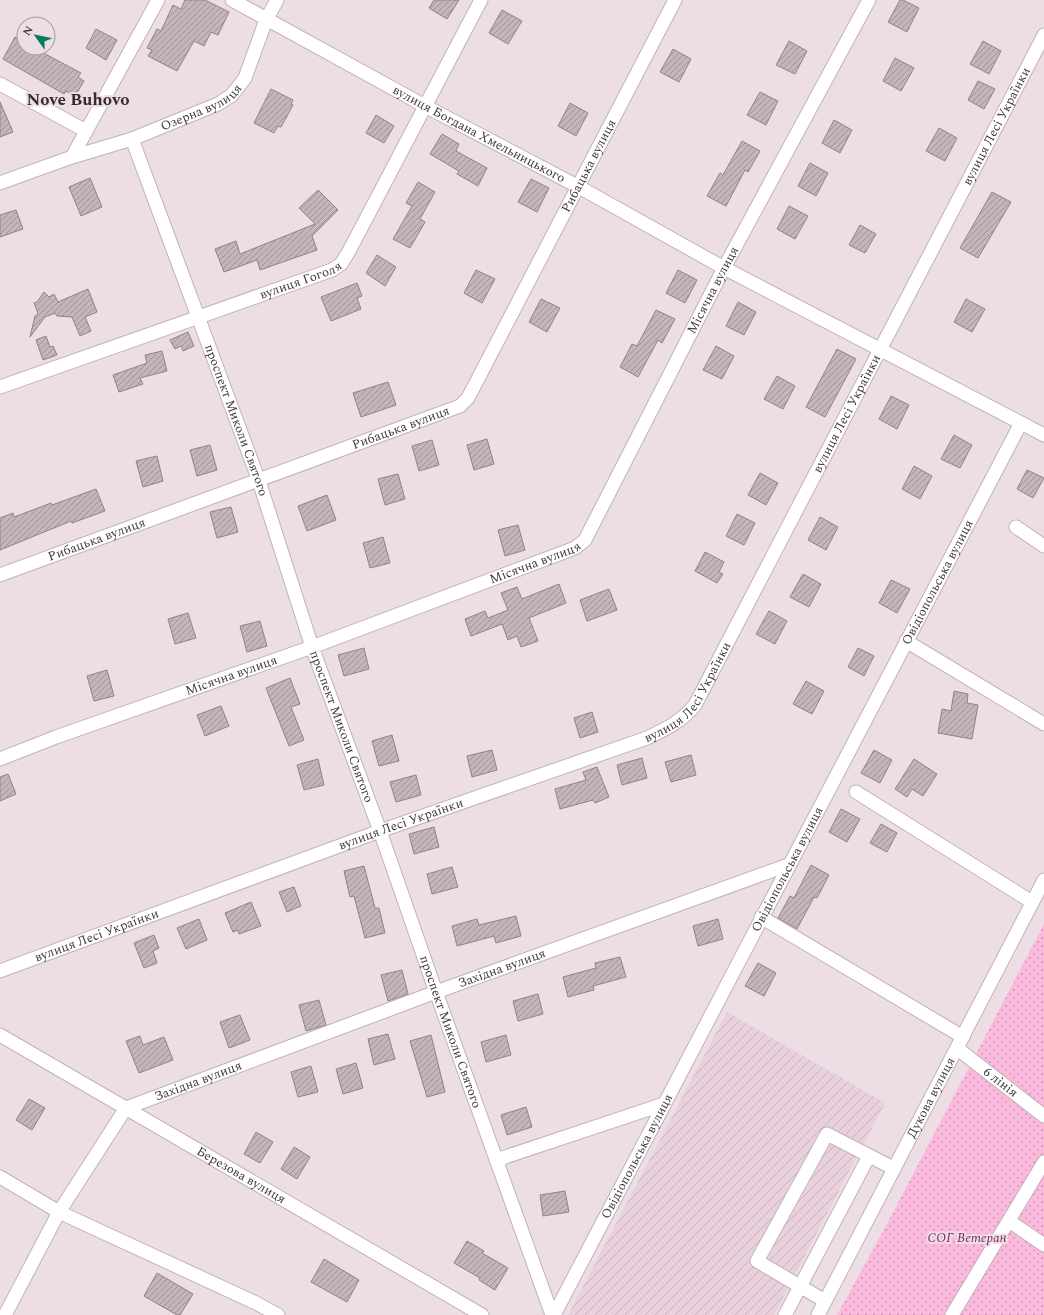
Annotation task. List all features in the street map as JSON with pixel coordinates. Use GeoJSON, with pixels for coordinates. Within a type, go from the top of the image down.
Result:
{"type":"FeatureCollection","features":[{"type":"Feature","properties":{"kind":"street"},"geometry":{"type":"LineString","coordinates":[[72,157],[158,0]]}},
{"type":"Feature","properties":{"kind":"street","name":"вулиця Богдана Хмельницького"},"geometry":{"type":"LineString","coordinates":[[232,0],[425,106],[579,187],[724,268],[1044,435]]}},
{"type":"Feature","properties":{"kind":"street","name":"Озерна вулиця"},"geometry":{"type":"LineString","coordinates":[[0,183],[72,157],[132,139],[218,104],[232,95],[245,78],[266,20],[277,0]]}},
{"type":"Feature","properties":{"kind":"street","name":"вулиця Гоголя"},"geometry":{"type":"LineString","coordinates":[[0,387],[332,270],[341,264],[481,0]]}},
{"type":"Feature","properties":{"kind":"street","name":"Рибацька вулиця"},"geometry":{"type":"LineString","coordinates":[[0,575],[460,406],[468,398],[675,0]]}},
{"type":"Feature","properties":{"kind":"street","name":"Місячна вулиця"},"geometry":{"type":"LineString","coordinates":[[0,759],[312,646],[575,548],[585,540],[724,268],[869,0]]}},
{"type":"Feature","properties":{"kind":"street","name":"вулиця Лесі Українки"},"geometry":{"type":"LineString","coordinates":[[0,971],[380,831],[647,738],[675,724],[686,716],[695,705],[1044,34]]}},
{"type":"Feature","properties":{"kind":"street"},"geometry":{"type":"LineString","coordinates":[[0,84],[86,131]]}},
{"type":"Feature","properties":{"kind":"street","name":"проспект Миколи Святого"},"geometry":{"type":"LineString","coordinates":[[132,139],[259,481],[312,646],[380,831],[496,1160],[553,1315]]}},
{"type":"Feature","properties":{"kind":"street","name":"Овідіопольська вулиця"},"geometry":{"type":"LineString","coordinates":[[553,1315],[1021,422]]}},
{"type":"Feature","properties":{"kind":"street"},"geometry":{"type":"LineString","coordinates":[[1016,527],[1044,546]]}},
{"type":"Feature","properties":{"kind":"street"},"geometry":{"type":"LineString","coordinates":[[906,641],[1044,724]]}},
{"type":"Feature","properties":{"kind":"street"},"geometry":{"type":"LineString","coordinates":[[856,792],[1032,902]]}},
{"type":"Feature","properties":{"kind":"street","name":"Західна вулиця"},"geometry":{"type":"LineString","coordinates":[[126,1108],[436,992],[788,865]]}},
{"type":"Feature","properties":{"kind":"street","name":"Дукова вулиця"},"geometry":{"type":"LineString","coordinates":[[818,1315],[893,1168],[960,1043],[1044,880]]}},
{"type":"Feature","properties":{"kind":"street","name":"6 лінія"},"geometry":{"type":"LineString","coordinates":[[761,917],[960,1043],[1044,1116]]}},
{"type":"Feature","properties":{"kind":"street","name":"Березова вулиця"},"geometry":{"type":"LineString","coordinates":[[0,1035],[482,1315]]}},
{"type":"Feature","properties":{"kind":"street"},"geometry":{"type":"LineString","coordinates":[[496,1160],[664,1104]]}},
{"type":"Feature","properties":{"kind":"street"},"geometry":{"type":"LineString","coordinates":[[5,1315],[59,1212],[126,1108]]}},
{"type":"Feature","properties":{"kind":"street"},"geometry":{"type":"LineString","coordinates":[[825,1302],[757,1261],[826,1134],[893,1168]]}},
{"type":"Feature","properties":{"kind":"street"},"geometry":{"type":"LineString","coordinates":[[785,1315],[869,1156]]}},
{"type":"Feature","properties":{"kind":"street"},"geometry":{"type":"LineString","coordinates":[[952,1315],[1044,1162]]}},
{"type":"Feature","properties":{"kind":"street"},"geometry":{"type":"LineString","coordinates":[[0,1177],[59,1212],[256,1303],[278,1315]]}},
{"type":"Feature","properties":{"kind":"street"},"geometry":{"type":"LineString","coordinates":[[1009,1221],[1044,1245]]}},
{"type":"Feature","properties":{"kind":"shaded area"},"geometry":{"type":"Polygon","coordinates":[[[727,1012],[885,1103],[774,1315],[568,1315],[727,1012]]]}},
{"type":"Feature","properties":{"kind":"green space","name":"СОГ Ветеран"},"geometry":{"type":"Polygon","coordinates":[[[1044,924],[1044,1315],[837,1315],[887,1224],[1044,924]]]}},
{"type":"Feature","properties":{"kind":"building"},"geometry":{"type":"Polygon","coordinates":[[[185,0],[205,0],[229,12],[218,35],[211,32],[204,46],[194,41],[177,71],[148,56],[152,50],[147,48],[157,29],[161,31],[173,5],[181,9],[185,0]]]}},
{"type":"Feature","properties":{"kind":"building"},"geometry":{"type":"Polygon","coordinates":[[[434,0],[459,0],[447,19],[429,8],[434,0]]]}},
{"type":"Feature","properties":{"kind":"building"},"geometry":{"type":"Polygon","coordinates":[[[900,0],[919,8],[907,32],[888,22],[900,0]]]}},
{"type":"Feature","properties":{"kind":"building"},"geometry":{"type":"Polygon","coordinates":[[[502,10],[522,21],[508,44],[489,33],[502,10]]]}},
{"type":"Feature","properties":{"kind":"building"},"geometry":{"type":"Polygon","coordinates":[[[96,29],[117,40],[106,60],[86,48],[96,29]]]}},
{"type":"Feature","properties":{"kind":"building"},"geometry":{"type":"Polygon","coordinates":[[[15,37],[16,56],[49,56],[81,73],[78,77],[84,81],[75,96],[66,91],[64,94],[3,59],[15,37]]]}},
{"type":"Feature","properties":{"kind":"building"},"geometry":{"type":"Polygon","coordinates":[[[789,41],[807,51],[795,74],[776,65],[789,41]]]}},
{"type":"Feature","properties":{"kind":"building"},"geometry":{"type":"Polygon","coordinates":[[[983,41],[1001,51],[989,74],[970,64],[983,41]]]}},
{"type":"Feature","properties":{"kind":"building"},"geometry":{"type":"Polygon","coordinates":[[[673,49],[691,59],[679,82],[660,72],[673,49]]]}},
{"type":"Feature","properties":{"kind":"building"},"geometry":{"type":"Polygon","coordinates":[[[895,58],[914,68],[901,91],[883,81],[895,58]]]}},
{"type":"Feature","properties":{"kind":"building"},"geometry":{"type":"Polygon","coordinates":[[[978,81],[995,89],[984,109],[968,100],[978,81]]]}},
{"type":"Feature","properties":{"kind":"building"},"geometry":{"type":"Polygon","coordinates":[[[271,89],[293,100],[291,104],[293,105],[281,127],[278,126],[274,133],[254,123],[271,89]]]}},
{"type":"Feature","properties":{"kind":"building"},"geometry":{"type":"Polygon","coordinates":[[[760,92],[778,101],[766,125],[747,115],[760,92]]]}},
{"type":"Feature","properties":{"kind":"building"},"geometry":{"type":"Polygon","coordinates":[[[0,102],[13,132],[0,137],[0,102]]]}},
{"type":"Feature","properties":{"kind":"building"},"geometry":{"type":"Polygon","coordinates":[[[570,103],[588,113],[576,136],[558,126],[570,103]]]}},
{"type":"Feature","properties":{"kind":"building"},"geometry":{"type":"Polygon","coordinates":[[[376,115],[394,126],[384,143],[366,133],[376,115]]]}},
{"type":"Feature","properties":{"kind":"building"},"geometry":{"type":"Polygon","coordinates":[[[834,120],[852,130],[840,153],[822,143],[834,120]]]}},
{"type":"Feature","properties":{"kind":"building"},"geometry":{"type":"Polygon","coordinates":[[[939,128],[957,138],[945,161],[926,151],[939,128]]]}},
{"type":"Feature","properties":{"kind":"building"},"geometry":{"type":"Polygon","coordinates":[[[442,134],[459,144],[456,151],[487,168],[478,186],[457,174],[459,171],[430,154],[442,134]]]}},
{"type":"Feature","properties":{"kind":"building"},"geometry":{"type":"Polygon","coordinates":[[[742,141],[760,151],[748,172],[745,170],[726,206],[707,196],[720,173],[723,175],[742,141]]]}},
{"type":"Feature","properties":{"kind":"building"},"geometry":{"type":"Polygon","coordinates":[[[810,163],[828,173],[816,196],[798,186],[810,163]]]}},
{"type":"Feature","properties":{"kind":"building"},"geometry":{"type":"Polygon","coordinates":[[[90,178],[102,207],[81,216],[69,187],[90,178]]]}},
{"type":"Feature","properties":{"kind":"building"},"geometry":{"type":"Polygon","coordinates":[[[531,179],[549,188],[537,212],[518,202],[531,179]]]}},
{"type":"Feature","properties":{"kind":"building"},"geometry":{"type":"Polygon","coordinates":[[[418,182],[435,192],[420,219],[425,222],[410,248],[393,239],[412,206],[406,203],[418,182]]]}},
{"type":"Feature","properties":{"kind":"building"},"geometry":{"type":"Polygon","coordinates":[[[318,190],[338,210],[312,236],[317,250],[260,270],[257,260],[224,272],[215,249],[236,241],[240,254],[315,224],[299,208],[318,190]]]}},
{"type":"Feature","properties":{"kind":"building"},"geometry":{"type":"Polygon","coordinates":[[[992,192],[1011,202],[978,258],[960,248],[992,192]]]}},
{"type":"Feature","properties":{"kind":"building"},"geometry":{"type":"Polygon","coordinates":[[[789,206],[808,216],[795,239],[777,229],[789,206]]]}},
{"type":"Feature","properties":{"kind":"building"},"geometry":{"type":"Polygon","coordinates":[[[16,210],[23,229],[0,237],[0,215],[16,210]]]}},
{"type":"Feature","properties":{"kind":"building"},"geometry":{"type":"Polygon","coordinates":[[[860,225],[876,234],[865,253],[849,245],[860,225]]]}},
{"type":"Feature","properties":{"kind":"building"},"geometry":{"type":"Polygon","coordinates":[[[377,255],[396,267],[385,286],[366,273],[377,255]]]}},
{"type":"Feature","properties":{"kind":"building"},"geometry":{"type":"Polygon","coordinates":[[[476,270],[495,279],[482,303],[464,293],[476,270]]]}},
{"type":"Feature","properties":{"kind":"building"},"geometry":{"type":"Polygon","coordinates":[[[678,270],[697,280],[685,303],[666,293],[678,270]]]}},
{"type":"Feature","properties":{"kind":"building"},"geometry":{"type":"Polygon","coordinates":[[[357,283],[362,296],[357,298],[361,309],[331,321],[321,297],[357,283]]]}},
{"type":"Feature","properties":{"kind":"building"},"geometry":{"type":"Polygon","coordinates":[[[88,289],[97,312],[85,317],[91,331],[80,336],[72,317],[57,316],[55,313],[45,317],[30,337],[35,316],[38,313],[34,303],[37,302],[44,292],[49,297],[54,294],[58,302],[88,289]]]}},
{"type":"Feature","properties":{"kind":"building"},"geometry":{"type":"Polygon","coordinates":[[[541,299],[560,308],[547,332],[529,322],[541,299]]]}},
{"type":"Feature","properties":{"kind":"building"},"geometry":{"type":"Polygon","coordinates":[[[966,299],[985,309],[972,332],[954,322],[966,299]]]}},
{"type":"Feature","properties":{"kind":"building"},"geometry":{"type":"Polygon","coordinates":[[[738,302],[756,312],[744,335],[726,326],[738,302]]]}},
{"type":"Feature","properties":{"kind":"building"},"geometry":{"type":"Polygon","coordinates":[[[656,310],[675,319],[662,343],[658,340],[638,377],[620,367],[632,344],[637,346],[656,310]]]}},
{"type":"Feature","properties":{"kind":"building"},"geometry":{"type":"Polygon","coordinates":[[[188,332],[194,346],[183,351],[181,346],[175,349],[170,340],[188,332]]]}},
{"type":"Feature","properties":{"kind":"building"},"geometry":{"type":"Polygon","coordinates":[[[46,336],[50,347],[53,346],[57,355],[43,360],[36,340],[46,336]]]}},
{"type":"Feature","properties":{"kind":"building"},"geometry":{"type":"Polygon","coordinates":[[[716,346],[734,356],[722,379],[703,370],[716,346]]]}},
{"type":"Feature","properties":{"kind":"building"},"geometry":{"type":"Polygon","coordinates":[[[837,349],[856,359],[825,417],[806,407],[837,349]]]}},
{"type":"Feature","properties":{"kind":"building"},"geometry":{"type":"Polygon","coordinates":[[[162,351],[167,371],[140,378],[143,384],[119,392],[113,375],[147,363],[145,355],[162,351]]]}},
{"type":"Feature","properties":{"kind":"building"},"geometry":{"type":"Polygon","coordinates":[[[777,376],[795,386],[783,409],[764,399],[777,376]]]}},
{"type":"Feature","properties":{"kind":"building"},"geometry":{"type":"Polygon","coordinates":[[[388,382],[396,405],[361,417],[353,393],[388,382]]]}},
{"type":"Feature","properties":{"kind":"building"},"geometry":{"type":"Polygon","coordinates":[[[891,396],[909,405],[897,429],[879,419],[891,396]]]}},
{"type":"Feature","properties":{"kind":"building"},"geometry":{"type":"Polygon","coordinates":[[[954,435],[972,445],[960,468],[941,459],[954,435]]]}},
{"type":"Feature","properties":{"kind":"building"},"geometry":{"type":"Polygon","coordinates":[[[487,439],[494,464],[474,470],[467,445],[487,439]]]}},
{"type":"Feature","properties":{"kind":"building"},"geometry":{"type":"Polygon","coordinates":[[[432,440],[439,465],[419,471],[412,446],[432,440]]]}},
{"type":"Feature","properties":{"kind":"building"},"geometry":{"type":"Polygon","coordinates":[[[210,445],[217,470],[197,476],[190,450],[210,445]]]}},
{"type":"Feature","properties":{"kind":"building"},"geometry":{"type":"Polygon","coordinates":[[[157,456],[163,481],[143,487],[136,461],[157,456]]]}},
{"type":"Feature","properties":{"kind":"building"},"geometry":{"type":"Polygon","coordinates":[[[914,466],[932,476],[920,499],[902,489],[914,466]]]}},
{"type":"Feature","properties":{"kind":"building"},"geometry":{"type":"Polygon","coordinates":[[[1027,470],[1044,478],[1033,498],[1017,489],[1027,470]]]}},
{"type":"Feature","properties":{"kind":"building"},"geometry":{"type":"Polygon","coordinates":[[[760,473],[778,483],[766,505],[748,495],[760,473]]]}},
{"type":"Feature","properties":{"kind":"building"},"geometry":{"type":"Polygon","coordinates":[[[398,474],[405,499],[385,505],[378,479],[398,474]]]}},
{"type":"Feature","properties":{"kind":"building"},"geometry":{"type":"Polygon","coordinates":[[[96,489],[105,511],[72,523],[71,521],[0,550],[0,518],[13,513],[14,517],[51,503],[52,505],[96,489]]]}},
{"type":"Feature","properties":{"kind":"building"},"geometry":{"type":"Polygon","coordinates":[[[327,495],[336,520],[307,531],[298,506],[327,495]]]}},
{"type":"Feature","properties":{"kind":"building"},"geometry":{"type":"Polygon","coordinates":[[[231,507],[238,532],[217,538],[210,512],[231,507]]]}},
{"type":"Feature","properties":{"kind":"building"},"geometry":{"type":"Polygon","coordinates":[[[737,514],[755,523],[744,545],[726,536],[737,514]]]}},
{"type":"Feature","properties":{"kind":"building"},"geometry":{"type":"Polygon","coordinates":[[[820,517],[838,527],[826,550],[808,540],[820,517]]]}},
{"type":"Feature","properties":{"kind":"building"},"geometry":{"type":"Polygon","coordinates":[[[518,525],[525,550],[505,556],[498,530],[518,525]]]}},
{"type":"Feature","properties":{"kind":"building"},"geometry":{"type":"Polygon","coordinates":[[[383,537],[390,563],[370,568],[363,543],[383,537]]]}},
{"type":"Feature","properties":{"kind":"building"},"geometry":{"type":"Polygon","coordinates":[[[705,552],[724,562],[719,572],[723,574],[717,583],[695,571],[705,552]]]}},
{"type":"Feature","properties":{"kind":"building"},"geometry":{"type":"Polygon","coordinates":[[[803,574],[821,584],[809,607],[790,597],[803,574]]]}},
{"type":"Feature","properties":{"kind":"building"},"geometry":{"type":"Polygon","coordinates":[[[891,580],[910,589],[897,613],[879,603],[891,580]]]}},
{"type":"Feature","properties":{"kind":"building"},"geometry":{"type":"Polygon","coordinates":[[[559,584],[566,603],[529,618],[538,641],[521,647],[517,636],[508,640],[502,624],[471,636],[465,619],[485,611],[488,618],[508,610],[501,593],[517,587],[522,599],[559,584]]]}},
{"type":"Feature","properties":{"kind":"building"},"geometry":{"type":"Polygon","coordinates":[[[609,589],[617,610],[587,621],[580,600],[609,589]]]}},
{"type":"Feature","properties":{"kind":"building"},"geometry":{"type":"Polygon","coordinates":[[[769,611],[787,621],[775,644],[756,634],[769,611]]]}},
{"type":"Feature","properties":{"kind":"building"},"geometry":{"type":"Polygon","coordinates":[[[188,613],[196,638],[175,644],[168,619],[188,613]]]}},
{"type":"Feature","properties":{"kind":"building"},"geometry":{"type":"Polygon","coordinates":[[[260,621],[267,646],[247,652],[240,626],[260,621]]]}},
{"type":"Feature","properties":{"kind":"building"},"geometry":{"type":"Polygon","coordinates":[[[364,648],[369,669],[344,676],[338,655],[364,648]]]}},
{"type":"Feature","properties":{"kind":"building"},"geometry":{"type":"Polygon","coordinates":[[[858,648],[874,656],[864,676],[848,667],[858,648]]]}},
{"type":"Feature","properties":{"kind":"building"},"geometry":{"type":"Polygon","coordinates":[[[107,670],[114,696],[94,701],[87,676],[107,670]]]}},
{"type":"Feature","properties":{"kind":"building"},"geometry":{"type":"Polygon","coordinates":[[[290,678],[300,704],[291,707],[304,740],[289,746],[266,688],[290,678]]]}},
{"type":"Feature","properties":{"kind":"building"},"geometry":{"type":"Polygon","coordinates":[[[806,681],[824,691],[812,714],[793,704],[806,681]]]}},
{"type":"Feature","properties":{"kind":"building"},"geometry":{"type":"Polygon","coordinates":[[[954,691],[968,694],[967,703],[978,705],[972,739],[938,733],[942,709],[951,711],[954,691]]]}},
{"type":"Feature","properties":{"kind":"building"},"geometry":{"type":"Polygon","coordinates":[[[221,706],[229,726],[205,736],[197,715],[221,706]]]}},
{"type":"Feature","properties":{"kind":"building"},"geometry":{"type":"Polygon","coordinates":[[[592,712],[598,732],[580,738],[574,718],[592,712]]]}},
{"type":"Feature","properties":{"kind":"building"},"geometry":{"type":"Polygon","coordinates":[[[392,735],[399,761],[379,766],[372,741],[392,735]]]}},
{"type":"Feature","properties":{"kind":"building"},"geometry":{"type":"Polygon","coordinates":[[[492,750],[497,770],[472,777],[467,756],[492,750]]]}},
{"type":"Feature","properties":{"kind":"building"},"geometry":{"type":"Polygon","coordinates":[[[874,750],[892,760],[880,783],[861,773],[874,750]]]}},
{"type":"Feature","properties":{"kind":"building"},"geometry":{"type":"Polygon","coordinates":[[[691,755],[696,775],[671,782],[665,762],[691,755]]]}},
{"type":"Feature","properties":{"kind":"building"},"geometry":{"type":"Polygon","coordinates":[[[642,758],[647,778],[622,785],[617,765],[642,758]]]}},
{"type":"Feature","properties":{"kind":"building"},"geometry":{"type":"Polygon","coordinates":[[[318,759],[324,785],[304,790],[297,765],[318,759]]]}},
{"type":"Feature","properties":{"kind":"building"},"geometry":{"type":"Polygon","coordinates":[[[914,759],[937,774],[923,796],[912,789],[907,797],[895,789],[914,759]]]}},
{"type":"Feature","properties":{"kind":"building"},"geometry":{"type":"Polygon","coordinates":[[[597,767],[609,797],[595,803],[593,800],[560,809],[555,789],[586,780],[583,772],[597,767]]]}},
{"type":"Feature","properties":{"kind":"building"},"geometry":{"type":"Polygon","coordinates":[[[8,774],[16,794],[0,801],[0,777],[8,774]]]}},
{"type":"Feature","properties":{"kind":"building"},"geometry":{"type":"Polygon","coordinates":[[[416,775],[421,795],[396,802],[390,782],[416,775]]]}},
{"type":"Feature","properties":{"kind":"building"},"geometry":{"type":"Polygon","coordinates":[[[841,809],[860,819],[847,842],[829,832],[841,809]]]}},
{"type":"Feature","properties":{"kind":"building"},"geometry":{"type":"Polygon","coordinates":[[[881,824],[897,833],[887,852],[870,843],[881,824]]]}},
{"type":"Feature","properties":{"kind":"building"},"geometry":{"type":"Polygon","coordinates":[[[434,827],[439,847],[414,854],[409,834],[434,827]]]}},
{"type":"Feature","properties":{"kind":"building"},"geometry":{"type":"Polygon","coordinates":[[[811,865],[829,875],[817,898],[814,897],[797,929],[778,918],[790,896],[794,898],[811,865]]]}},
{"type":"Feature","properties":{"kind":"building"},"geometry":{"type":"Polygon","coordinates":[[[364,866],[375,908],[379,908],[385,933],[365,938],[354,896],[350,897],[344,871],[364,866]]]}},
{"type":"Feature","properties":{"kind":"building"},"geometry":{"type":"Polygon","coordinates":[[[452,867],[458,887],[432,894],[427,874],[452,867]]]}},
{"type":"Feature","properties":{"kind":"building"},"geometry":{"type":"Polygon","coordinates":[[[294,887],[301,906],[287,912],[279,892],[294,887]]]}},
{"type":"Feature","properties":{"kind":"building"},"geometry":{"type":"Polygon","coordinates":[[[251,902],[261,926],[239,934],[238,930],[233,932],[225,913],[251,902]]]}},
{"type":"Feature","properties":{"kind":"building"},"geometry":{"type":"Polygon","coordinates":[[[516,916],[521,936],[496,943],[494,936],[457,946],[452,926],[477,919],[479,925],[516,916]]]}},
{"type":"Feature","properties":{"kind":"building"},"geometry":{"type":"Polygon","coordinates":[[[199,919],[207,940],[186,949],[177,928],[199,919]]]}},
{"type":"Feature","properties":{"kind":"building"},"geometry":{"type":"Polygon","coordinates":[[[718,919],[723,939],[698,946],[693,926],[718,919]]]}},
{"type":"Feature","properties":{"kind":"building"},"geometry":{"type":"Polygon","coordinates":[[[154,935],[159,948],[153,951],[157,963],[144,968],[134,943],[154,935]]]}},
{"type":"Feature","properties":{"kind":"building"},"geometry":{"type":"Polygon","coordinates":[[[620,957],[626,977],[593,986],[594,990],[568,997],[563,977],[596,968],[595,963],[620,957]]]}},
{"type":"Feature","properties":{"kind":"building"},"geometry":{"type":"Polygon","coordinates":[[[758,963],[776,973],[764,996],[745,986],[758,963]]]}},
{"type":"Feature","properties":{"kind":"building"},"geometry":{"type":"Polygon","coordinates":[[[402,970],[408,994],[388,1001],[381,975],[402,970]]]}},
{"type":"Feature","properties":{"kind":"building"},"geometry":{"type":"Polygon","coordinates":[[[538,994],[543,1014],[518,1021],[513,1001],[538,994]]]}},
{"type":"Feature","properties":{"kind":"building"},"geometry":{"type":"Polygon","coordinates":[[[319,1000],[326,1025],[306,1031],[299,1005],[319,1000]]]}},
{"type":"Feature","properties":{"kind":"building"},"geometry":{"type":"Polygon","coordinates":[[[240,1015],[250,1040],[229,1048],[220,1022],[240,1015]]]}},
{"type":"Feature","properties":{"kind":"building"},"geometry":{"type":"Polygon","coordinates":[[[388,1034],[395,1059],[374,1065],[368,1039],[388,1034]]]}},
{"type":"Feature","properties":{"kind":"building"},"geometry":{"type":"Polygon","coordinates":[[[431,1035],[445,1092],[427,1097],[410,1041],[431,1035]]]}},
{"type":"Feature","properties":{"kind":"building"},"geometry":{"type":"Polygon","coordinates":[[[506,1035],[511,1055],[486,1062],[481,1042],[506,1035]]]}},
{"type":"Feature","properties":{"kind":"building"},"geometry":{"type":"Polygon","coordinates":[[[140,1036],[143,1045],[164,1037],[173,1060],[139,1073],[126,1041],[140,1036]]]}},
{"type":"Feature","properties":{"kind":"building"},"geometry":{"type":"Polygon","coordinates":[[[356,1063],[363,1088],[343,1094],[336,1069],[356,1063]]]}},
{"type":"Feature","properties":{"kind":"building"},"geometry":{"type":"Polygon","coordinates":[[[311,1066],[318,1092],[298,1097],[291,1072],[311,1066]]]}},
{"type":"Feature","properties":{"kind":"building"},"geometry":{"type":"Polygon","coordinates":[[[29,1099],[45,1108],[32,1130],[16,1120],[29,1099]]]}},
{"type":"Feature","properties":{"kind":"building"},"geometry":{"type":"Polygon","coordinates":[[[526,1107],[532,1127],[507,1135],[501,1115],[526,1107]]]}},
{"type":"Feature","properties":{"kind":"building"},"geometry":{"type":"Polygon","coordinates":[[[256,1132],[273,1142],[260,1163],[244,1154],[256,1132]]]}},
{"type":"Feature","properties":{"kind":"building"},"geometry":{"type":"Polygon","coordinates":[[[294,1147],[310,1157],[297,1179],[281,1169],[294,1147]]]}},
{"type":"Feature","properties":{"kind":"building"},"geometry":{"type":"Polygon","coordinates":[[[565,1191],[569,1212],[543,1216],[540,1195],[565,1191]]]}},
{"type":"Feature","properties":{"kind":"building"},"geometry":{"type":"Polygon","coordinates":[[[467,1241],[484,1251],[482,1253],[508,1268],[495,1290],[479,1280],[480,1278],[454,1263],[467,1241]]]}},
{"type":"Feature","properties":{"kind":"building"},"geometry":{"type":"Polygon","coordinates":[[[324,1259],[359,1280],[347,1302],[311,1282],[324,1259]]]}},
{"type":"Feature","properties":{"kind":"building"},"geometry":{"type":"Polygon","coordinates":[[[157,1273],[193,1294],[180,1315],[177,1315],[144,1296],[157,1273]]]}},
{"type":"Feature","properties":{"kind":"district","name":"Nove Buhovo"},"geometry":{"type":"Point","coordinates":[78,100]}}]}
